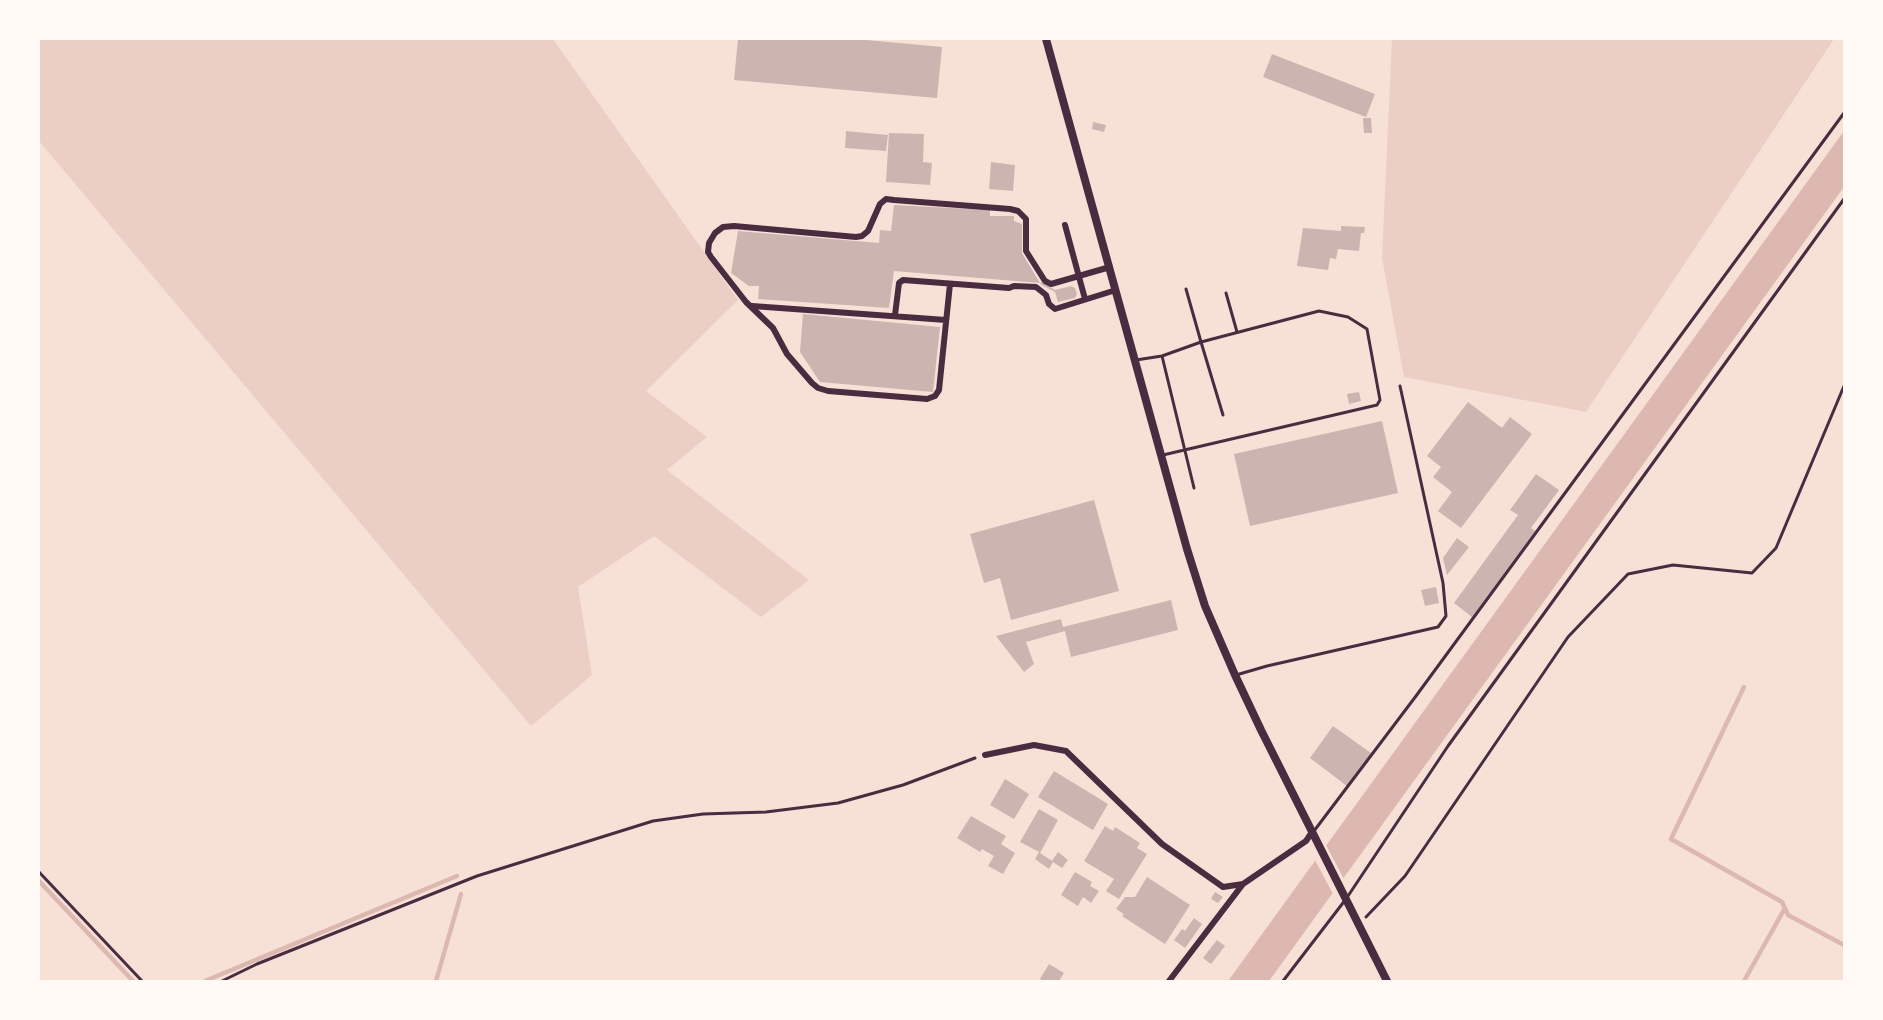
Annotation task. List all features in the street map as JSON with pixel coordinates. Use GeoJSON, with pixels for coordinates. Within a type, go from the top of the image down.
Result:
{"type":"FeatureCollection","features":[{"type":"Feature","properties":{"kind":"street"},"geometry":{"type":"LineString","coordinates":[[1046,39],[1161,456],[1205,606],[1235,675],[1388,981]]}},
{"type":"Feature","properties":{"kind":"street"},"geometry":{"type":"LineString","coordinates":[[950,284],[939,390],[935,396],[927,399],[828,391],[818,388],[787,354],[773,328],[746,302],[708,252],[709,243],[715,233],[723,227],[734,226],[856,237],[868,231],[878,207],[886,199],[1010,208],[1018,211],[1026,219],[1026,251],[1045,281],[1051,284],[1110,267]]}},
{"type":"Feature","properties":{"kind":"street"},"geometry":{"type":"LineString","coordinates":[[1065,225],[1085,299]]}},
{"type":"Feature","properties":{"kind":"street"},"geometry":{"type":"LineString","coordinates":[[895,315],[899,283],[903,280],[1009,288],[1014,286],[1036,287],[1046,295],[1049,304],[1055,309],[1116,290]]}},
{"type":"Feature","properties":{"kind":"street"},"geometry":{"type":"LineString","coordinates":[[751,306],[946,320]]}},
{"type":"Feature","properties":{"kind":"street"},"geometry":{"type":"LineString","coordinates":[[985,755],[1034,745],[1066,751],[1162,844],[1223,887],[1243,884]]}},
{"type":"Feature","properties":{"kind":"street"},"geometry":{"type":"LineString","coordinates":[[1169,981],[1243,884],[1306,841],[1312,832]]}},
{"type":"Feature","properties":{"kind":"lane"},"geometry":{"type":"LineString","coordinates":[[1312,832],[1416,696],[1844,113]]}},
{"type":"Feature","properties":{"kind":"lane"},"geometry":{"type":"LineString","coordinates":[[1283,981],[1346,899],[1455,736],[1844,199]]}},
{"type":"Feature","properties":{"kind":"lane"},"geometry":{"type":"LineString","coordinates":[[1186,289],[1223,415]]}},
{"type":"Feature","properties":{"kind":"lane"},"geometry":{"type":"LineString","coordinates":[[1226,293],[1237,332]]}},
{"type":"Feature","properties":{"kind":"lane"},"geometry":{"type":"LineString","coordinates":[[1136,360],[1162,356],[1202,342],[1319,311],[1348,317],[1367,328],[1380,399],[1377,405],[1161,456]]}},
{"type":"Feature","properties":{"kind":"lane"},"geometry":{"type":"LineString","coordinates":[[1162,356],[1194,488]]}},
{"type":"Feature","properties":{"kind":"lane"},"geometry":{"type":"LineString","coordinates":[[1235,675],[1438,627],[1446,616],[1443,583],[1400,386]]}},
{"type":"Feature","properties":{"kind":"path"},"geometry":{"type":"LineString","coordinates":[[1359,925],[1405,876],[1568,637],[1628,574],[1673,565],[1752,573],[1776,548],[1844,386]]}},
{"type":"Feature","properties":{"kind":"path"},"geometry":{"type":"LineString","coordinates":[[222,981],[257,964],[477,876],[653,821],[703,814],[766,812],[838,802],[903,785],[985,755]]}},
{"type":"Feature","properties":{"kind":"path"},"geometry":{"type":"LineString","coordinates":[[39,872],[142,981]]}},
{"type":"Feature","properties":{"kind":"shaded area"},"geometry":{"type":"Polygon","coordinates":[[[39,39],[553,39],[738,300],[646,391],[707,437],[667,470],[809,580],[761,617],[654,536],[578,587],[592,675],[531,726],[39,141],[39,39]]]}},
{"type":"Feature","properties":{"kind":"shaded area"},"geometry":{"type":"Polygon","coordinates":[[[1392,39],[1834,39],[1586,412],[1404,377],[1382,258],[1392,39]]]}},
{"type":"Feature","properties":{"kind":"shaded area"},"geometry":{"type":"Polygon","coordinates":[[[1844,131],[1844,187],[1269,981],[1228,981],[1844,131]]]}},
{"type":"Feature","properties":{"kind":"pier"},"geometry":{"type":"Polygon","coordinates":[[[1325,843],[1345,881],[1334,896],[1314,858],[1325,843]]]}},
{"type":"Feature","properties":{"kind":"building"},"geometry":{"type":"Polygon","coordinates":[[[738,39],[856,39],[942,47],[937,98],[734,80],[738,39]]]}},
{"type":"Feature","properties":{"kind":"building"},"geometry":{"type":"Polygon","coordinates":[[[1272,54],[1375,94],[1366,117],[1263,77],[1272,54]]]}},
{"type":"Feature","properties":{"kind":"building"},"geometry":{"type":"Polygon","coordinates":[[[1363,118],[1371,118],[1372,133],[1364,133],[1363,118]]]}},
{"type":"Feature","properties":{"kind":"building"},"geometry":{"type":"Polygon","coordinates":[[[1093,122],[1106,125],[1104,132],[1092,129],[1093,122]]]}},
{"type":"Feature","properties":{"kind":"building"},"geometry":{"type":"Polygon","coordinates":[[[846,131],[888,135],[886,151],[845,148],[846,131]]]}},
{"type":"Feature","properties":{"kind":"building"},"geometry":{"type":"Polygon","coordinates":[[[889,133],[924,134],[923,162],[932,163],[930,185],[886,182],[889,133]]]}},
{"type":"Feature","properties":{"kind":"building"},"geometry":{"type":"Polygon","coordinates":[[[991,162],[1015,165],[1013,191],[989,189],[991,162]]]}},
{"type":"Feature","properties":{"kind":"building"},"geometry":{"type":"Polygon","coordinates":[[[894,205],[990,210],[990,216],[1014,216],[1014,221],[1022,224],[1022,253],[1040,283],[894,271],[889,308],[758,299],[759,286],[749,286],[731,273],[738,231],[879,243],[880,230],[891,231],[894,205]]]}},
{"type":"Feature","properties":{"kind":"building"},"geometry":{"type":"Polygon","coordinates":[[[1341,226],[1365,227],[1364,233],[1361,233],[1359,251],[1338,249],[1336,259],[1330,258],[1328,270],[1297,266],[1303,228],[1341,231],[1341,226]]]}},
{"type":"Feature","properties":{"kind":"building"},"geometry":{"type":"Polygon","coordinates":[[[1041,282],[1055,290],[1071,286],[1075,288],[1077,294],[1075,298],[1058,302],[1055,292],[1040,284],[1041,282]]]}},
{"type":"Feature","properties":{"kind":"building"},"geometry":{"type":"Polygon","coordinates":[[[803,314],[940,327],[933,392],[820,382],[800,352],[803,314]]]}},
{"type":"Feature","properties":{"kind":"building"},"geometry":{"type":"Polygon","coordinates":[[[1359,392],[1361,401],[1349,404],[1347,394],[1359,392]]]}},
{"type":"Feature","properties":{"kind":"building"},"geometry":{"type":"Polygon","coordinates":[[[1468,402],[1502,428],[1510,417],[1532,434],[1461,528],[1438,511],[1452,492],[1433,477],[1441,467],[1427,456],[1468,402]]]}},
{"type":"Feature","properties":{"kind":"building"},"geometry":{"type":"Polygon","coordinates":[[[1382,421],[1398,493],[1250,526],[1234,454],[1382,421]]]}},
{"type":"Feature","properties":{"kind":"building"},"geometry":{"type":"Polygon","coordinates":[[[1536,474],[1559,490],[1531,528],[1535,531],[1472,617],[1454,603],[1518,515],[1510,510],[1536,474]]]}},
{"type":"Feature","properties":{"kind":"building"},"geometry":{"type":"Polygon","coordinates":[[[1094,500],[1119,591],[1011,620],[1000,578],[984,583],[970,534],[1094,500]]]}},
{"type":"Feature","properties":{"kind":"building"},"geometry":{"type":"Polygon","coordinates":[[[1457,538],[1469,547],[1447,575],[1443,558],[1457,538]]]}},
{"type":"Feature","properties":{"kind":"building"},"geometry":{"type":"Polygon","coordinates":[[[1436,587],[1439,603],[1425,606],[1421,590],[1436,587]]]}},
{"type":"Feature","properties":{"kind":"building"},"geometry":{"type":"Polygon","coordinates":[[[1171,600],[1178,630],[1071,657],[1065,631],[1026,642],[1034,664],[1024,672],[996,636],[1061,619],[1063,627],[1171,600]]]}},
{"type":"Feature","properties":{"kind":"building"},"geometry":{"type":"Polygon","coordinates":[[[1333,726],[1371,753],[1347,786],[1310,758],[1333,726]]]}},
{"type":"Feature","properties":{"kind":"building"},"geometry":{"type":"Polygon","coordinates":[[[1054,771],[1108,804],[1093,830],[1038,797],[1054,771]]]}},
{"type":"Feature","properties":{"kind":"building"},"geometry":{"type":"Polygon","coordinates":[[[1005,779],[1029,794],[1014,819],[990,805],[1005,779]]]}},
{"type":"Feature","properties":{"kind":"building"},"geometry":{"type":"Polygon","coordinates":[[[1039,809],[1058,820],[1040,853],[1052,861],[1058,852],[1068,860],[1062,868],[1053,862],[1049,869],[1035,859],[1039,852],[1020,842],[1039,809]]]}},
{"type":"Feature","properties":{"kind":"building"},"geometry":{"type":"Polygon","coordinates":[[[971,816],[1006,836],[1001,844],[1015,853],[1003,874],[988,866],[994,856],[982,849],[980,852],[957,838],[971,816]]]}},
{"type":"Feature","properties":{"kind":"building"},"geometry":{"type":"Polygon","coordinates":[[[1105,826],[1113,831],[1115,827],[1140,843],[1137,848],[1147,854],[1119,899],[1106,891],[1114,879],[1084,861],[1105,826]]]}},
{"type":"Feature","properties":{"kind":"building"},"geometry":{"type":"Polygon","coordinates":[[[1075,872],[1092,882],[1090,886],[1099,891],[1091,903],[1083,897],[1078,906],[1061,895],[1075,872]]]}},
{"type":"Feature","properties":{"kind":"building"},"geometry":{"type":"Polygon","coordinates":[[[1147,877],[1190,905],[1165,944],[1122,916],[1124,914],[1116,909],[1125,897],[1135,897],[1147,877]]]}},
{"type":"Feature","properties":{"kind":"building"},"geometry":{"type":"Polygon","coordinates":[[[1215,892],[1223,897],[1218,903],[1211,899],[1215,892]]]}},
{"type":"Feature","properties":{"kind":"building"},"geometry":{"type":"Polygon","coordinates":[[[1194,918],[1202,924],[1185,948],[1174,940],[1182,929],[1185,931],[1194,918]]]}},
{"type":"Feature","properties":{"kind":"building"},"geometry":{"type":"Polygon","coordinates":[[[1217,940],[1225,946],[1211,964],[1203,958],[1217,940]]]}},
{"type":"Feature","properties":{"kind":"building"},"geometry":{"type":"Polygon","coordinates":[[[1049,964],[1064,973],[1059,981],[1040,979],[1049,964]]]}},
{"type":"Feature","properties":{"kind":"waterway"},"geometry":{"type":"LineString","coordinates":[[1744,687],[1671,839],[1782,902],[1788,915],[1844,945]]}},
{"type":"Feature","properties":{"kind":"waterway"},"geometry":{"type":"LineString","coordinates":[[205,981],[457,876]]}},
{"type":"Feature","properties":{"kind":"waterway"},"geometry":{"type":"LineString","coordinates":[[39,881],[133,981]]}},
{"type":"Feature","properties":{"kind":"waterway"},"geometry":{"type":"LineString","coordinates":[[436,981],[461,894]]}},
{"type":"Feature","properties":{"kind":"waterway"},"geometry":{"type":"LineString","coordinates":[[1744,981],[1785,908]]}}]}
